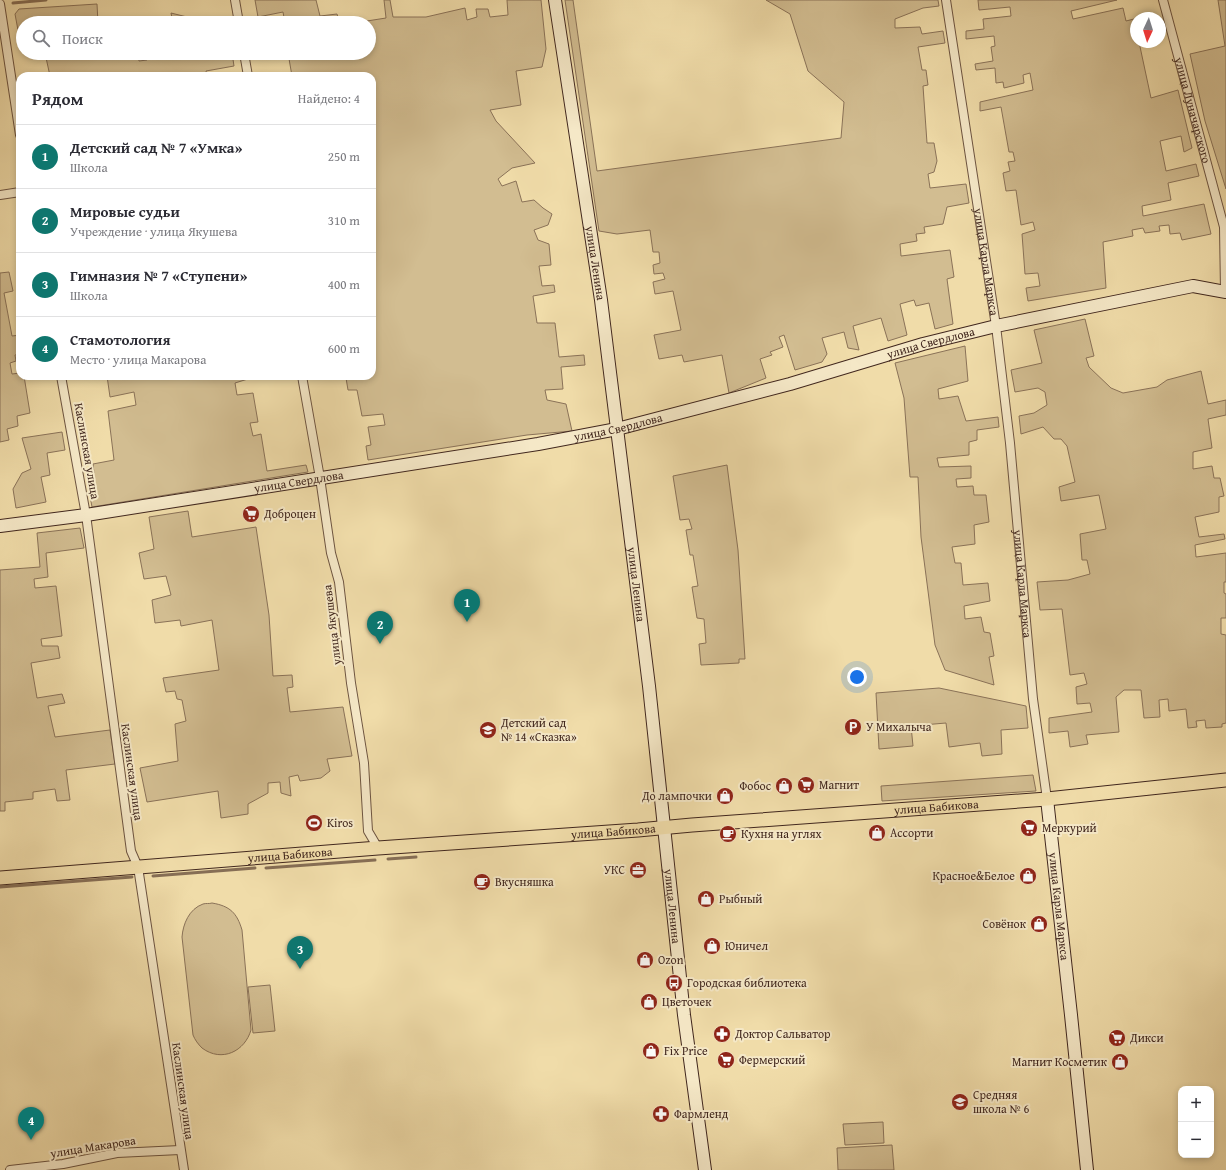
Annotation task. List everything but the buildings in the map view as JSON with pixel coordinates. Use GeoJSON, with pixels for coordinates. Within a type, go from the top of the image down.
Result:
{"type":"FeatureCollection","features":[{"type":"Feature","properties":{"kind":"main road","name":"улица Бабикова"},"geometry":{"type":"LineString","coordinates":[[0,878],[378,848],[1046,799],[1226,780]]}},
{"type":"Feature","properties":{"kind":"street"},"geometry":{"type":"LineString","coordinates":[[235,0],[238,16]]}},
{"type":"Feature","properties":{"kind":"street","name":"улица Ленина"},"geometry":{"type":"LineString","coordinates":[[555,0],[600,292],[649,686],[682,996],[705,1170]]}},
{"type":"Feature","properties":{"kind":"street","name":"улица Карла Маркса"},"geometry":{"type":"LineString","coordinates":[[946,0],[996,326],[1010,443],[1033,700],[1071,1015],[1087,1170]]}},
{"type":"Feature","properties":{"kind":"street","name":"улица Луначарского"},"geometry":{"type":"LineString","coordinates":[[1163,0],[1225,226],[1226,291]]}},
{"type":"Feature","properties":{"kind":"street"},"geometry":{"type":"LineString","coordinates":[[0,4],[16,109]]}},
{"type":"Feature","properties":{"kind":"street"},"geometry":{"type":"LineString","coordinates":[[245,60],[247,72]]}},
{"type":"Feature","properties":{"kind":"street"},"geometry":{"type":"LineString","coordinates":[[0,195],[16,193]]}},
{"type":"Feature","properties":{"kind":"street","name":"улица Свердлова"},"geometry":{"type":"LineString","coordinates":[[0,526],[86,515],[538,444],[617,429],[790,384],[923,344],[996,326],[1193,286],[1226,291]]}},
{"type":"Feature","properties":{"kind":"street","name":"Каслинская улица"},"geometry":{"type":"LineString","coordinates":[[62,380],[86,515],[131,851],[138,867],[184,1170]]}},
{"type":"Feature","properties":{"kind":"street","name":"улица Якушева"},"geometry":{"type":"LineString","coordinates":[[303,380],[320,478],[331,553],[340,582],[351,683],[364,763],[368,831],[378,848]]}},
{"type":"Feature","properties":{"kind":"street","name":"улица Макарова"},"geometry":{"type":"LineString","coordinates":[[10,1170],[63,1164],[117,1153],[180,1150]]}},
{"type":"Feature","properties":{"kind":"shaded area"},"geometry":{"type":"Polygon","coordinates":[[[255,0],[316,0],[320,16],[284,16],[283,12],[258,16],[255,0]]]}},
{"type":"Feature","properties":{"kind":"shaded area"},"geometry":{"type":"Polygon","coordinates":[[[384,0],[390,0],[393,17],[426,17],[465,8],[467,20],[477,17],[476,9],[488,9],[490,17],[508,15],[507,0],[541,0],[546,49],[542,67],[516,71],[521,105],[490,110],[496,121],[535,163],[512,168],[498,179],[502,186],[516,181],[522,202],[534,200],[552,214],[548,225],[534,230],[538,240],[549,244],[551,265],[539,266],[542,286],[554,285],[555,292],[533,296],[537,323],[555,323],[559,357],[584,355],[585,365],[561,367],[563,389],[545,390],[547,400],[566,404],[572,431],[527,435],[368,460],[366,446],[371,445],[368,427],[385,425],[383,414],[362,416],[357,390],[348,390],[346,380],[376,380],[376,72],[291,72],[289,60],[376,60],[376,20],[386,18],[384,0]]]}},
{"type":"Feature","properties":{"kind":"shaded area"},"geometry":{"type":"Polygon","coordinates":[[[565,0],[573,0],[597,171],[841,138],[844,102],[808,71],[790,14],[766,0],[938,0],[939,6],[923,8],[895,19],[895,28],[920,27],[922,34],[943,31],[945,43],[918,47],[922,70],[926,70],[928,85],[923,86],[927,143],[934,143],[937,161],[934,172],[928,174],[930,188],[966,184],[969,203],[947,207],[943,224],[924,227],[925,233],[916,234],[917,241],[900,244],[901,256],[950,250],[954,277],[947,279],[953,324],[935,329],[929,303],[916,306],[914,300],[900,304],[907,335],[888,341],[881,318],[853,326],[859,350],[848,348],[844,332],[822,338],[827,354],[822,362],[795,370],[784,335],[779,337],[783,347],[770,352],[772,355],[760,359],[766,378],[729,393],[722,355],[684,362],[682,355],[659,359],[654,335],[681,330],[673,291],[655,294],[653,282],[665,279],[663,273],[654,274],[653,265],[660,263],[659,252],[653,252],[650,230],[617,234],[599,231],[565,0]]]}},
{"type":"Feature","properties":{"kind":"shaded area"},"geometry":{"type":"Polygon","coordinates":[[[978,0],[1117,0],[1071,11],[1073,19],[1123,8],[1126,21],[1130,20],[1130,48],[1140,48],[1151,98],[1178,90],[1192,148],[1184,152],[1181,136],[1160,141],[1166,171],[1196,164],[1199,176],[1168,183],[1171,200],[1142,206],[1143,216],[1204,204],[1211,234],[1182,240],[1180,233],[1170,234],[1169,225],[1159,226],[1160,231],[1145,233],[1143,228],[1132,230],[1133,236],[1103,242],[1106,288],[1028,301],[1026,288],[1040,286],[1038,273],[1025,274],[1022,234],[1035,230],[1033,222],[1021,225],[1016,190],[1006,191],[1003,173],[1010,171],[1008,162],[1015,161],[1013,152],[1009,152],[1001,107],[980,111],[980,102],[1033,90],[1030,73],[1023,75],[1024,83],[1004,88],[1003,82],[996,83],[995,68],[976,70],[975,64],[993,61],[991,47],[995,46],[994,36],[966,39],[966,31],[984,29],[983,19],[1011,16],[1010,7],[979,10],[978,0]]]}},
{"type":"Feature","properties":{"kind":"shaded area"},"geometry":{"type":"Polygon","coordinates":[[[1218,0],[1226,0],[1226,189],[1205,121],[1190,54],[1225,46],[1218,0]]]}},
{"type":"Feature","properties":{"kind":"shaded area"},"geometry":{"type":"Polygon","coordinates":[[[97,4],[98,16],[16,16],[16,19],[15,14],[19,9],[97,4]]]}},
{"type":"Feature","properties":{"kind":"shaded area"},"geometry":{"type":"Polygon","coordinates":[[[171,13],[183,16],[172,16],[171,13]]]}},
{"type":"Feature","properties":{"kind":"shaded area"},"geometry":{"type":"Polygon","coordinates":[[[337,14],[338,16],[320,16],[337,14]]]}},
{"type":"Feature","properties":{"kind":"shaded area"},"geometry":{"type":"Polygon","coordinates":[[[47,60],[233,60],[234,66],[206,72],[49,72],[47,60]]]}},
{"type":"Feature","properties":{"kind":"shaded area"},"geometry":{"type":"Polygon","coordinates":[[[9,272],[13,291],[4,293],[12,336],[16,336],[16,361],[10,363],[12,374],[16,374],[16,380],[25,380],[30,413],[17,416],[18,426],[7,429],[9,440],[0,442],[0,273],[9,272]]]}},
{"type":"Feature","properties":{"kind":"shaded area"},"geometry":{"type":"Polygon","coordinates":[[[1085,319],[1094,356],[1086,358],[1089,367],[1111,388],[1123,393],[1157,387],[1167,380],[1201,371],[1208,404],[1226,400],[1226,415],[1208,419],[1212,448],[1193,452],[1193,469],[1212,466],[1214,478],[1220,478],[1224,496],[1219,497],[1219,512],[1195,517],[1199,537],[1224,534],[1225,539],[1195,545],[1196,557],[1226,553],[1226,582],[1224,582],[1224,593],[1226,594],[1226,618],[1221,618],[1221,634],[1226,635],[1226,723],[1222,724],[1222,727],[1206,728],[1205,720],[1196,721],[1197,727],[1188,728],[1186,709],[1169,711],[1168,699],[1159,700],[1160,717],[1144,718],[1141,690],[1124,690],[1116,697],[1119,732],[1086,735],[1088,744],[1070,747],[1068,731],[1049,733],[1049,718],[1092,712],[1090,703],[1077,704],[1076,687],[1087,684],[1084,673],[1070,675],[1062,609],[1040,610],[1037,582],[1068,580],[1090,574],[1087,560],[1082,560],[1080,534],[1106,529],[1099,495],[1061,501],[1059,487],[1075,482],[1067,446],[1061,439],[1054,439],[1043,427],[1021,434],[1019,416],[1034,413],[1047,405],[1045,392],[1038,388],[1015,392],[1011,370],[1042,363],[1034,330],[1085,319]]]}},
{"type":"Feature","properties":{"kind":"shaded area"},"geometry":{"type":"Polygon","coordinates":[[[965,346],[968,381],[938,389],[939,399],[958,396],[966,421],[998,417],[999,427],[977,430],[977,440],[969,442],[969,455],[937,458],[939,467],[971,466],[971,478],[956,479],[957,487],[973,486],[974,495],[986,495],[989,522],[974,525],[975,544],[952,547],[955,563],[961,563],[963,585],[988,583],[990,601],[964,606],[965,619],[981,617],[984,632],[990,633],[994,656],[989,657],[994,685],[945,670],[935,645],[921,537],[918,477],[910,477],[904,398],[895,363],[965,346]]]}},
{"type":"Feature","properties":{"kind":"shaded area"},"geometry":{"type":"Polygon","coordinates":[[[108,380],[245,380],[235,383],[237,395],[253,393],[258,422],[250,423],[253,436],[261,434],[267,471],[306,465],[308,472],[92,507],[86,474],[94,473],[93,464],[114,460],[108,411],[136,405],[134,392],[110,397],[108,380]]]}},
{"type":"Feature","properties":{"kind":"shaded area"},"geometry":{"type":"Polygon","coordinates":[[[62,432],[65,450],[47,453],[50,475],[41,477],[46,502],[16,508],[13,489],[22,473],[31,469],[22,438],[62,432]]]}},
{"type":"Feature","properties":{"kind":"shaded area"},"geometry":{"type":"Polygon","coordinates":[[[727,465],[738,550],[745,659],[739,659],[739,663],[701,665],[699,644],[706,643],[704,619],[697,618],[692,587],[698,586],[693,555],[690,555],[686,530],[692,529],[689,519],[680,520],[673,476],[727,465]]]}},
{"type":"Feature","properties":{"kind":"shaded area"},"geometry":{"type":"Polygon","coordinates":[[[188,511],[192,537],[256,527],[269,615],[273,676],[292,675],[293,687],[287,688],[290,712],[343,707],[352,756],[327,759],[330,771],[321,778],[300,781],[298,775],[289,777],[291,796],[281,793],[280,782],[268,783],[268,793],[248,804],[248,814],[221,818],[218,791],[147,802],[140,768],[178,761],[175,724],[186,721],[182,700],[177,699],[175,691],[166,692],[163,678],[219,670],[212,620],[181,626],[180,620],[155,623],[152,600],[171,595],[166,576],[144,579],[139,553],[154,549],[149,517],[188,511]]]}},
{"type":"Feature","properties":{"kind":"shaded area"},"geometry":{"type":"Polygon","coordinates":[[[80,528],[84,548],[46,553],[48,577],[34,579],[35,588],[56,586],[62,636],[41,639],[42,646],[58,646],[60,658],[31,663],[37,698],[62,694],[65,703],[48,706],[55,737],[110,730],[115,764],[66,770],[70,800],[57,801],[55,789],[33,792],[33,799],[5,802],[5,811],[0,811],[0,570],[40,567],[37,533],[80,528]]]}},
{"type":"Feature","properties":{"kind":"shaded area"},"geometry":{"type":"Polygon","coordinates":[[[939,688],[1026,706],[1028,728],[1001,730],[1002,754],[982,756],[980,743],[949,747],[946,723],[911,726],[913,746],[879,749],[876,693],[939,688]]]}},
{"type":"Feature","properties":{"kind":"shaded area"},"geometry":{"type":"Polygon","coordinates":[[[1033,775],[1036,791],[882,801],[881,786],[1033,775]]]}},
{"type":"Feature","properties":{"kind":"shaded area"},"geometry":{"type":"Polygon","coordinates":[[[212,903],[224,906],[232,911],[238,919],[242,930],[251,1030],[244,1044],[238,1049],[225,1054],[217,1054],[202,1048],[193,1035],[182,937],[185,922],[190,913],[198,906],[212,903]]]}},
{"type":"Feature","properties":{"kind":"shaded area"},"geometry":{"type":"Polygon","coordinates":[[[270,985],[275,1031],[253,1033],[248,987],[270,985]]]}},
{"type":"Feature","properties":{"kind":"shaded area"},"geometry":{"type":"Polygon","coordinates":[[[883,1122],[884,1143],[845,1145],[843,1124],[883,1122]]]}},
{"type":"Feature","properties":{"kind":"shaded area"},"geometry":{"type":"Polygon","coordinates":[[[892,1145],[894,1170],[838,1170],[837,1148],[892,1145]]]}},
{"type":"Feature","properties":{"kind":"waterway"},"geometry":{"type":"LineString","coordinates":[[13,3],[46,0]]}},
{"type":"Feature","properties":{"kind":"waterway"},"geometry":{"type":"LineString","coordinates":[[388,859],[416,857]]}},
{"type":"Feature","properties":{"kind":"waterway"},"geometry":{"type":"LineString","coordinates":[[266,868],[375,860]]}},
{"type":"Feature","properties":{"kind":"waterway"},"geometry":{"type":"LineString","coordinates":[[153,876],[255,868]]}},
{"type":"Feature","properties":{"kind":"waterway"},"geometry":{"type":"LineString","coordinates":[[0,887],[132,877]]}},
{"type":"Feature","properties":{"kind":"place","name":"Доброцен"},"geometry":{"type":"Point","coordinates":[251,514]}},
{"type":"Feature","properties":{"kind":"place","name":"Детский сад № 7 «Умка»"},"geometry":{"type":"Point","coordinates":[467,622]}},
{"type":"Feature","properties":{"kind":"place","name":"Мировые судьи"},"geometry":{"type":"Point","coordinates":[380,644]}},
{"type":"Feature","properties":{"kind":"place","name":"У Михалыча"},"geometry":{"type":"Point","coordinates":[853,727]}},
{"type":"Feature","properties":{"kind":"place","name":"Детский сад № 14 «Сказка»"},"geometry":{"type":"Point","coordinates":[488,730]}},
{"type":"Feature","properties":{"kind":"place","name":"Магнит"},"geometry":{"type":"Point","coordinates":[806,785]}},
{"type":"Feature","properties":{"kind":"place","name":"Фобос"},"geometry":{"type":"Point","coordinates":[784,786]}},
{"type":"Feature","properties":{"kind":"place","name":"До лампочки"},"geometry":{"type":"Point","coordinates":[725,796]}},
{"type":"Feature","properties":{"kind":"place","name":"Kiros"},"geometry":{"type":"Point","coordinates":[314,823]}},
{"type":"Feature","properties":{"kind":"place","name":"Меркурий"},"geometry":{"type":"Point","coordinates":[1029,828]}},
{"type":"Feature","properties":{"kind":"place","name":"Ассорти"},"geometry":{"type":"Point","coordinates":[877,833]}},
{"type":"Feature","properties":{"kind":"place","name":"Кухня на углях"},"geometry":{"type":"Point","coordinates":[728,834]}},
{"type":"Feature","properties":{"kind":"place","name":"УКС"},"geometry":{"type":"Point","coordinates":[638,870]}},
{"type":"Feature","properties":{"kind":"place","name":"Красное&Белое"},"geometry":{"type":"Point","coordinates":[1028,876]}},
{"type":"Feature","properties":{"kind":"place","name":"Вкусняшка"},"geometry":{"type":"Point","coordinates":[482,882]}},
{"type":"Feature","properties":{"kind":"place","name":"Рыбный"},"geometry":{"type":"Point","coordinates":[706,899]}},
{"type":"Feature","properties":{"kind":"place","name":"Совёнок"},"geometry":{"type":"Point","coordinates":[1039,924]}},
{"type":"Feature","properties":{"kind":"place","name":"Юничел"},"geometry":{"type":"Point","coordinates":[712,946]}},
{"type":"Feature","properties":{"kind":"place","name":"Ozon"},"geometry":{"type":"Point","coordinates":[645,960]}},
{"type":"Feature","properties":{"kind":"place","name":"Гимназия № 7 «Ступени»"},"geometry":{"type":"Point","coordinates":[300,969]}},
{"type":"Feature","properties":{"kind":"place","name":"Городская библиотека"},"geometry":{"type":"Point","coordinates":[674,983]}},
{"type":"Feature","properties":{"kind":"place","name":"Цветочек"},"geometry":{"type":"Point","coordinates":[649,1002]}},
{"type":"Feature","properties":{"kind":"place","name":"Доктор Сальватор"},"geometry":{"type":"Point","coordinates":[722,1034]}},
{"type":"Feature","properties":{"kind":"place","name":"Дикси"},"geometry":{"type":"Point","coordinates":[1117,1038]}},
{"type":"Feature","properties":{"kind":"place","name":"Fix Price"},"geometry":{"type":"Point","coordinates":[651,1051]}},
{"type":"Feature","properties":{"kind":"place","name":"Фермерский"},"geometry":{"type":"Point","coordinates":[726,1060]}},
{"type":"Feature","properties":{"kind":"place","name":"Магнит Косметик"},"geometry":{"type":"Point","coordinates":[1120,1062]}},
{"type":"Feature","properties":{"kind":"place","name":"Средняя школа № 6"},"geometry":{"type":"Point","coordinates":[960,1102]}},
{"type":"Feature","properties":{"kind":"place","name":"Фармленд"},"geometry":{"type":"Point","coordinates":[661,1114]}},
{"type":"Feature","properties":{"kind":"place","name":"Стамотология"},"geometry":{"type":"Point","coordinates":[31,1140]}}]}
